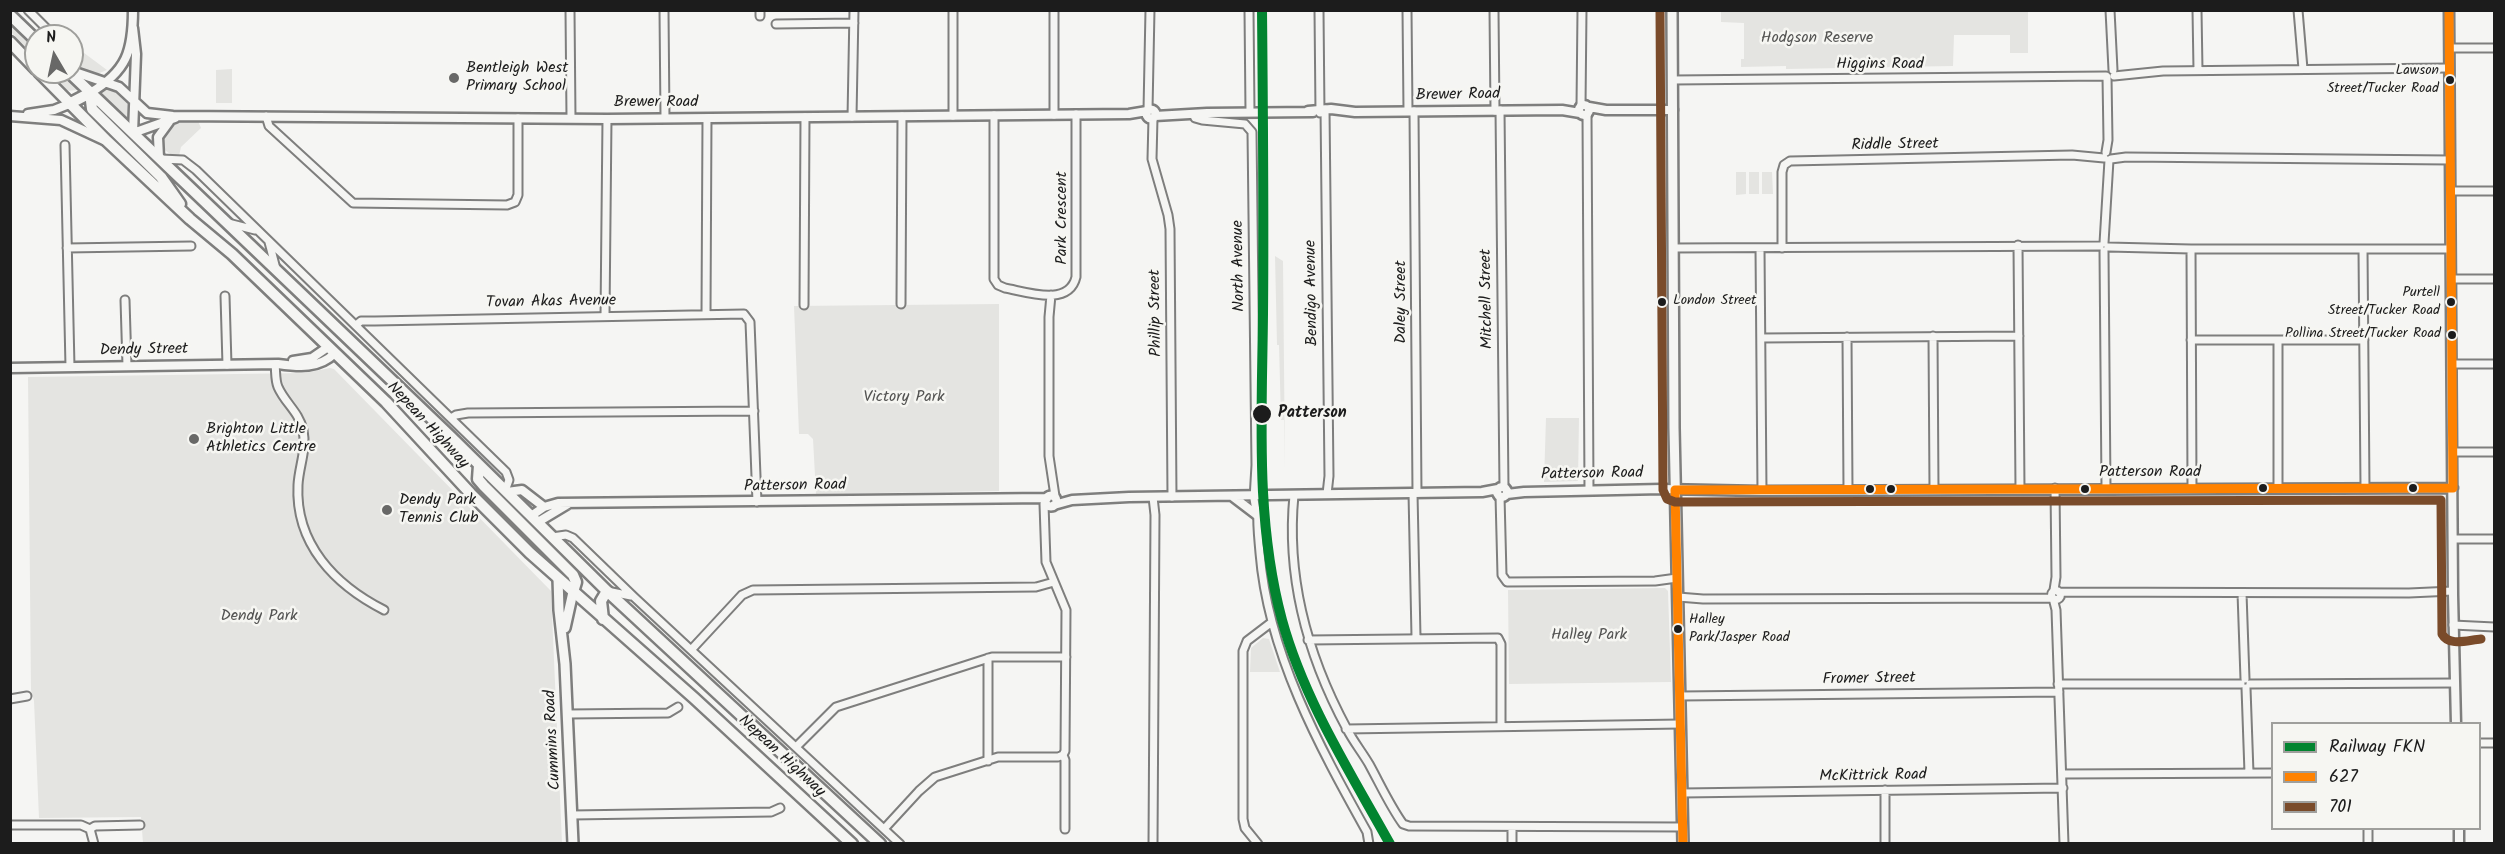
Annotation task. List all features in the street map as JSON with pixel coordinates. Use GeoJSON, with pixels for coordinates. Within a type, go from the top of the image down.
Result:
{"type":"FeatureCollection","features":[{"type":"Feature","properties":{"kind":"highway"},"geometry":{"type":"LineString","coordinates":[[10,15],[24,28]]}},
{"type":"Feature","properties":{"kind":"highway","name":"Nepean Highway"},"geometry":{"type":"LineString","coordinates":[[10,42],[24,57]]}},
{"type":"Feature","properties":{"kind":"highway","name":"Nepean Highway"},"geometry":{"type":"LineString","coordinates":[[50,84],[107,142],[302,320],[511,534],[852,843]]}},
{"type":"Feature","properties":{"kind":"highway","name":"Nepean Highway"},"geometry":{"type":"LineString","coordinates":[[82,84],[133,133],[157,162],[277,271],[607,591],[880,843]]}},
{"type":"Feature","properties":{"kind":"highway"},"geometry":{"type":"LineString","coordinates":[[71,107],[90,93]]}},
{"type":"Feature","properties":{"kind":"highway"},"geometry":{"type":"LineString","coordinates":[[90,93],[91,109],[120,138],[157,162],[169,187],[188,217]]}},
{"type":"Feature","properties":{"kind":"highway"},"geometry":{"type":"LineString","coordinates":[[107,142],[133,133]]}},
{"type":"Feature","properties":{"kind":"highway"},"geometry":{"type":"LineString","coordinates":[[302,320],[307,313],[309,302]]}},
{"type":"Feature","properties":{"kind":"highway"},"geometry":{"type":"LineString","coordinates":[[332,350],[344,336]]}},
{"type":"Feature","properties":{"kind":"highway"},"geometry":{"type":"LineString","coordinates":[[362,353],[357,364],[363,380]]}},
{"type":"Feature","properties":{"kind":"highway"},"geometry":{"type":"LineString","coordinates":[[479,465],[478,479],[573,575],[576,582],[573,592]]}},
{"type":"Feature","properties":{"kind":"highway"},"geometry":{"type":"LineString","coordinates":[[511,534],[534,519]]}},
{"type":"Feature","properties":{"kind":"highway"},"geometry":{"type":"LineString","coordinates":[[603,619],[601,601],[607,591]]}},
{"type":"Feature","properties":{"kind":"highway"},"geometry":{"type":"LineString","coordinates":[[791,787],[804,774]]}},
{"type":"Feature","properties":{"kind":"main road"},"geometry":{"type":"LineString","coordinates":[[1672,10],[1675,490],[1683,843]]}},
{"type":"Feature","properties":{"kind":"main road","name":"Cummins Road"},"geometry":{"type":"LineString","coordinates":[[558,578],[559,610],[564,636],[573,843]]}},
{"type":"Feature","properties":{"kind":"main road","name":"Cummins Road"},"geometry":{"type":"LineString","coordinates":[[564,636],[568,606],[573,592]]}},
{"type":"Feature","properties":{"kind":"street"},"geometry":{"type":"LineString","coordinates":[[28,10],[42,24]]}},
{"type":"Feature","properties":{"kind":"street"},"geometry":{"type":"LineString","coordinates":[[133,10],[136,54],[133,133]]}},
{"type":"Feature","properties":{"kind":"street"},"geometry":{"type":"LineString","coordinates":[[570,10],[571,118]]}},
{"type":"Feature","properties":{"kind":"street"},"geometry":{"type":"LineString","coordinates":[[664,10],[665,118]]}},
{"type":"Feature","properties":{"kind":"street"},"geometry":{"type":"LineString","coordinates":[[852,117],[854,10]]}},
{"type":"Feature","properties":{"kind":"street"},"geometry":{"type":"LineString","coordinates":[[953,10],[953,116]]}},
{"type":"Feature","properties":{"kind":"street"},"geometry":{"type":"LineString","coordinates":[[1054,10],[1054,115]]}},
{"type":"Feature","properties":{"kind":"street","name":"Phillip Street"},"geometry":{"type":"LineString","coordinates":[[1150,10],[1152,159],[1169,219],[1172,497]]}},
{"type":"Feature","properties":{"kind":"street"},"geometry":{"type":"LineString","coordinates":[[1249,10],[1250,112]]}},
{"type":"Feature","properties":{"kind":"street","name":"Bendigo Avenue"},"geometry":{"type":"LineString","coordinates":[[1319,10],[1323,111],[1329,494]]}},
{"type":"Feature","properties":{"kind":"street","name":"Daley Street"},"geometry":{"type":"LineString","coordinates":[[1407,10],[1411,111],[1416,637]]}},
{"type":"Feature","properties":{"kind":"street","name":"Mitchell Street"},"geometry":{"type":"LineString","coordinates":[[1494,10],[1498,110],[1502,574],[1506,581],[1512,583],[1677,581]]}},
{"type":"Feature","properties":{"kind":"street"},"geometry":{"type":"LineString","coordinates":[[1582,10],[1582,93],[1586,127],[1589,490]]}},
{"type":"Feature","properties":{"kind":"street"},"geometry":{"type":"LineString","coordinates":[[2106,488],[2104,247],[2111,56],[2110,10]]}},
{"type":"Feature","properties":{"kind":"street"},"geometry":{"type":"LineString","coordinates":[[2197,10],[2198,70]]}},
{"type":"Feature","properties":{"kind":"street"},"geometry":{"type":"LineString","coordinates":[[2298,10],[2303,69]]}},
{"type":"Feature","properties":{"kind":"street"},"geometry":{"type":"LineString","coordinates":[[2448,10],[2453,364],[2453,627],[2456,722]]}},
{"type":"Feature","properties":{"kind":"street"},"geometry":{"type":"LineString","coordinates":[[776,24],[854,23]]}},
{"type":"Feature","properties":{"kind":"street"},"geometry":{"type":"LineString","coordinates":[[90,93],[106,81],[126,60],[133,28]]}},
{"type":"Feature","properties":{"kind":"street"},"geometry":{"type":"LineString","coordinates":[[2449,48],[2494,48]]}},
{"type":"Feature","properties":{"kind":"street","name":"Higgins Road"},"geometry":{"type":"LineString","coordinates":[[1673,80],[2087,75],[2198,70],[2449,68]]}},
{"type":"Feature","properties":{"kind":"street","name":"Brewer Road"},"geometry":{"type":"LineString","coordinates":[[84,75],[106,81],[124,90],[149,114],[184,116],[707,118],[1308,111],[1673,110]]}},
{"type":"Feature","properties":{"kind":"street"},"geometry":{"type":"LineString","coordinates":[[22,116],[71,107]]}},
{"type":"Feature","properties":{"kind":"street"},"geometry":{"type":"LineString","coordinates":[[10,116],[62,118],[71,107]]}},
{"type":"Feature","properties":{"kind":"street","name":"Park Crescent"},"geometry":{"type":"LineString","coordinates":[[1049,295],[1065,293],[1072,287],[1076,277],[1076,114]]}},
{"type":"Feature","properties":{"kind":"street","name":"North Avenue"},"geometry":{"type":"LineString","coordinates":[[1193,114],[1195,118],[1202,120],[1245,124],[1252,132],[1256,495],[1261,569],[1273,625],[1301,704],[1367,832],[1368,843]]}},
{"type":"Feature","properties":{"kind":"street"},"geometry":{"type":"LineString","coordinates":[[994,115],[993,275],[1002,288],[1049,295],[1050,456],[1046,562],[1065,607],[1065,751],[1063,755],[1065,760],[1065,829]]}},
{"type":"Feature","properties":{"kind":"street","name":"Brewer Road"},"geometry":{"type":"LineString","coordinates":[[133,133],[184,116]]}},
{"type":"Feature","properties":{"kind":"street"},"geometry":{"type":"LineString","coordinates":[[270,116],[274,130],[353,203],[507,205],[515,202],[518,195],[518,118]]}},
{"type":"Feature","properties":{"kind":"street"},"geometry":{"type":"LineString","coordinates":[[901,304],[902,116]]}},
{"type":"Feature","properties":{"kind":"street"},"geometry":{"type":"LineString","coordinates":[[804,305],[805,117]]}},
{"type":"Feature","properties":{"kind":"street"},"geometry":{"type":"LineString","coordinates":[[51,118],[64,121],[107,142]]}},
{"type":"Feature","properties":{"kind":"street"},"geometry":{"type":"LineString","coordinates":[[605,316],[607,118]]}},
{"type":"Feature","properties":{"kind":"street"},"geometry":{"type":"LineString","coordinates":[[706,314],[707,118]]}},
{"type":"Feature","properties":{"kind":"street"},"geometry":{"type":"LineString","coordinates":[[171,119],[158,136],[157,162],[182,160],[189,163],[508,474],[506,492],[522,490],[544,507]]}},
{"type":"Feature","properties":{"kind":"street"},"geometry":{"type":"LineString","coordinates":[[65,145],[70,367]]}},
{"type":"Feature","properties":{"kind":"street","name":"Riddle Street"},"geometry":{"type":"LineString","coordinates":[[1782,248],[1782,172],[1784,165],[1790,161],[2090,156],[2450,159]]}},
{"type":"Feature","properties":{"kind":"street"},"geometry":{"type":"LineString","coordinates":[[2451,191],[2494,191]]}},
{"type":"Feature","properties":{"kind":"street"},"geometry":{"type":"LineString","coordinates":[[225,222],[263,235],[277,271]]}},
{"type":"Feature","properties":{"kind":"street"},"geometry":{"type":"LineString","coordinates":[[1673,248],[2018,245],[2191,249],[2451,249]]}},
{"type":"Feature","properties":{"kind":"street"},"geometry":{"type":"LineString","coordinates":[[2018,245],[2020,489]]}},
{"type":"Feature","properties":{"kind":"street"},"geometry":{"type":"LineString","coordinates":[[67,248],[191,246]]}},
{"type":"Feature","properties":{"kind":"street"},"geometry":{"type":"LineString","coordinates":[[1760,248],[1762,491]]}},
{"type":"Feature","properties":{"kind":"street"},"geometry":{"type":"LineString","coordinates":[[2191,249],[2192,488]]}},
{"type":"Feature","properties":{"kind":"street"},"geometry":{"type":"LineString","coordinates":[[2363,249],[2365,488]]}},
{"type":"Feature","properties":{"kind":"street"},"geometry":{"type":"LineString","coordinates":[[2452,279],[2494,279]]}},
{"type":"Feature","properties":{"kind":"street"},"geometry":{"type":"LineString","coordinates":[[225,296],[227,365]]}},
{"type":"Feature","properties":{"kind":"street"},"geometry":{"type":"LineString","coordinates":[[125,300],[127,366]]}},
{"type":"Feature","properties":{"kind":"street","name":"Tovan Akas Avenue"},"geometry":{"type":"LineString","coordinates":[[356,325],[361,321],[742,314],[748,317],[754,411]]}},
{"type":"Feature","properties":{"kind":"street"},"geometry":{"type":"LineString","coordinates":[[1933,336],[1934,489]]}},
{"type":"Feature","properties":{"kind":"street"},"geometry":{"type":"LineString","coordinates":[[1762,338],[2019,336]]}},
{"type":"Feature","properties":{"kind":"street"},"geometry":{"type":"LineString","coordinates":[[1847,337],[1848,490]]}},
{"type":"Feature","properties":{"kind":"street"},"geometry":{"type":"LineString","coordinates":[[2191,340],[2364,340]]}},
{"type":"Feature","properties":{"kind":"street"},"geometry":{"type":"LineString","coordinates":[[2278,340],[2278,488]]}},
{"type":"Feature","properties":{"kind":"street","name":"Dendy Street"},"geometry":{"type":"LineString","coordinates":[[10,368],[315,365],[326,361],[332,350]]}},
{"type":"Feature","properties":{"kind":"street"},"geometry":{"type":"LineString","coordinates":[[362,353],[373,350],[387,355]]}},
{"type":"Feature","properties":{"kind":"street"},"geometry":{"type":"LineString","coordinates":[[277,364],[277,384],[296,412],[303,433],[304,449],[298,491],[300,514],[308,537],[329,572],[351,591],[384,610]]}},
{"type":"Feature","properties":{"kind":"street"},"geometry":{"type":"LineString","coordinates":[[2453,364],[2494,364]]}},
{"type":"Feature","properties":{"kind":"street"},"geometry":{"type":"LineString","coordinates":[[451,418],[468,413],[754,411],[757,502]]}},
{"type":"Feature","properties":{"kind":"street","name":"Nepean Highway"},"geometry":{"type":"LineString","coordinates":[[459,425],[466,454]]}},
{"type":"Feature","properties":{"kind":"street"},"geometry":{"type":"LineString","coordinates":[[2453,452],[2494,452]]}},
{"type":"Feature","properties":{"kind":"street"},"geometry":{"type":"LineString","coordinates":[[2055,488],[2056,610],[2064,843]]}},
{"type":"Feature","properties":{"kind":"street","name":"Patterson Road"},"geometry":{"type":"LineString","coordinates":[[534,519],[544,507],[568,504],[1022,499],[1049,503],[1155,497],[1589,490],[2453,488]]}},
{"type":"Feature","properties":{"kind":"street"},"geometry":{"type":"LineString","coordinates":[[1292,495],[1294,576],[1308,640],[1326,687],[1346,729],[1403,824],[1409,826],[1683,827]]}},
{"type":"Feature","properties":{"kind":"street"},"geometry":{"type":"LineString","coordinates":[[1232,496],[1257,516]]}},
{"type":"Feature","properties":{"kind":"street"},"geometry":{"type":"LineString","coordinates":[[1153,843],[1155,497]]}},
{"type":"Feature","properties":{"kind":"street"},"geometry":{"type":"LineString","coordinates":[[534,519],[568,504]]}},
{"type":"Feature","properties":{"kind":"street"},"geometry":{"type":"LineString","coordinates":[[552,537],[572,537],[897,842]]}},
{"type":"Feature","properties":{"kind":"street"},"geometry":{"type":"LineString","coordinates":[[2453,539],[2494,539]]}},
{"type":"Feature","properties":{"kind":"street"},"geometry":{"type":"LineString","coordinates":[[691,650],[742,595],[753,590],[1028,585],[1052,579]]}},
{"type":"Feature","properties":{"kind":"street"},"geometry":{"type":"LineString","coordinates":[[607,591],[634,597]]}},
{"type":"Feature","properties":{"kind":"street"},"geometry":{"type":"LineString","coordinates":[[1678,599],[2040,596],[2071,593],[2453,593]]}},
{"type":"Feature","properties":{"kind":"street"},"geometry":{"type":"LineString","coordinates":[[2242,593],[2249,773]]}},
{"type":"Feature","properties":{"kind":"street"},"geometry":{"type":"LineString","coordinates":[[1258,843],[1245,828],[1242,814],[1243,651],[1245,644],[1253,636],[1273,625]]}},
{"type":"Feature","properties":{"kind":"street"},"geometry":{"type":"LineString","coordinates":[[2453,627],[2494,627]]}},
{"type":"Feature","properties":{"kind":"street"},"geometry":{"type":"LineString","coordinates":[[1308,640],[1495,637],[1499,639],[1501,647],[1501,726]]}},
{"type":"Feature","properties":{"kind":"street"},"geometry":{"type":"LineString","coordinates":[[796,747],[836,707],[988,658],[1066,657]]}},
{"type":"Feature","properties":{"kind":"street"},"geometry":{"type":"LineString","coordinates":[[988,658],[988,761]]}},
{"type":"Feature","properties":{"kind":"street","name":"Fromer Street"},"geometry":{"type":"LineString","coordinates":[[1681,696],[2245,684],[2455,683]]}},
{"type":"Feature","properties":{"kind":"street"},"geometry":{"type":"LineString","coordinates":[[10,699],[27,696]]}},
{"type":"Feature","properties":{"kind":"street"},"geometry":{"type":"LineString","coordinates":[[568,714],[668,713],[678,707]]}},
{"type":"Feature","properties":{"kind":"street","name":"Nepean Highway"},"geometry":{"type":"LineString","coordinates":[[760,714],[768,741]]}},
{"type":"Feature","properties":{"kind":"street"},"geometry":{"type":"LineString","coordinates":[[1346,729],[1681,724]]}},
{"type":"Feature","properties":{"kind":"street"},"geometry":{"type":"LineString","coordinates":[[884,829],[931,779],[1000,757],[1058,757],[1063,755]]}},
{"type":"Feature","properties":{"kind":"street"},"geometry":{"type":"LineString","coordinates":[[804,774],[821,771]]}},
{"type":"Feature","properties":{"kind":"street"},"geometry":{"type":"LineString","coordinates":[[2063,774],[2271,773]]}},
{"type":"Feature","properties":{"kind":"street","name":"McKittrick Road"},"geometry":{"type":"LineString","coordinates":[[1682,793],[2063,788]]}},
{"type":"Feature","properties":{"kind":"street"},"geometry":{"type":"LineString","coordinates":[[1885,790],[1885,843]]}},
{"type":"Feature","properties":{"kind":"street"},"geometry":{"type":"LineString","coordinates":[[572,815],[771,812],[780,808]]}},
{"type":"Feature","properties":{"kind":"street"},"geometry":{"type":"LineString","coordinates":[[10,825],[81,825],[90,829]]}},
{"type":"Feature","properties":{"kind":"street"},"geometry":{"type":"LineString","coordinates":[[90,829],[95,826],[140,825]]}},
{"type":"Feature","properties":{"kind":"street"},"geometry":{"type":"LineString","coordinates":[[1512,827],[1512,843]]}},
{"type":"Feature","properties":{"kind":"street"},"geometry":{"type":"LineString","coordinates":[[90,829],[94,843]]}},
{"type":"Feature","properties":{"kind":"green space","name":"Hodgson Reserve"},"geometry":{"type":"Polygon","coordinates":[[[1721,10],[2028,11],[2028,53],[2010,53],[2010,35],[1954,35],[1953,66],[1786,69],[1786,66],[1741,67],[1741,59],[1744,59],[1744,23],[1721,22],[1721,10]]]}},
{"type":"Feature","properties":{"kind":"green space"},"geometry":{"type":"Polygon","coordinates":[[[10,24],[24,37],[24,46],[11,32],[10,24]]]}},
{"type":"Feature","properties":{"kind":"green space"},"geometry":{"type":"Polygon","coordinates":[[[84,53],[107,70],[97,74],[84,69],[84,53]]]}},
{"type":"Feature","properties":{"kind":"green space"},"geometry":{"type":"Polygon","coordinates":[[[232,69],[232,103],[216,103],[216,70],[232,69]]]}},
{"type":"Feature","properties":{"kind":"green space"},"geometry":{"type":"Polygon","coordinates":[[[60,84],[72,84],[78,90],[66,91],[60,84]]]}},
{"type":"Feature","properties":{"kind":"green space"},"geometry":{"type":"Polygon","coordinates":[[[111,88],[126,100],[129,108],[128,118],[101,92],[111,88]]]}},
{"type":"Feature","properties":{"kind":"green space"},"geometry":{"type":"Polygon","coordinates":[[[182,121],[198,121],[201,128],[181,147],[179,156],[173,156],[162,148],[161,137],[169,127],[182,121]]]}},
{"type":"Feature","properties":{"kind":"green space"},"geometry":{"type":"Polygon","coordinates":[[[1736,172],[1746,172],[1746,194],[1736,195],[1736,172]]]}},
{"type":"Feature","properties":{"kind":"green space"},"geometry":{"type":"Polygon","coordinates":[[[1749,172],[1759,172],[1759,194],[1749,194],[1749,172]]]}},
{"type":"Feature","properties":{"kind":"green space"},"geometry":{"type":"Polygon","coordinates":[[[1762,172],[1772,172],[1773,194],[1762,194],[1762,172]]]}},
{"type":"Feature","properties":{"kind":"green space"},"geometry":{"type":"Polygon","coordinates":[[[1275,256],[1283,261],[1285,470],[1284,420],[1281,420],[1279,345],[1277,345],[1275,256]]]}},
{"type":"Feature","properties":{"kind":"green space","name":"Victory Park"},"geometry":{"type":"Polygon","coordinates":[[[999,304],[999,491],[816,494],[813,439],[808,434],[799,434],[794,306],[999,304]]]}},
{"type":"Feature","properties":{"kind":"green space","name":"Dendy Park"},"geometry":{"type":"Polygon","coordinates":[[[334,369],[551,591],[562,843],[143,843],[141,817],[39,818],[34,701],[31,690],[28,377],[305,373],[334,369]]]}},
{"type":"Feature","properties":{"kind":"green space"},"geometry":{"type":"Polygon","coordinates":[[[1546,418],[1579,418],[1578,481],[1544,482],[1546,418]]]}},
{"type":"Feature","properties":{"kind":"green space","name":"Halley Park"},"geometry":{"type":"Polygon","coordinates":[[[1665,588],[1668,591],[1671,682],[1509,684],[1508,590],[1665,588]]]}},
{"type":"Feature","properties":{"kind":"green space"},"geometry":{"type":"Polygon","coordinates":[[[1263,638],[1269,639],[1280,672],[1250,672],[1251,648],[1263,638]]]}},
{"type":"Feature","properties":{"kind":"rail line","name":"FKN"},"geometry":{"type":"LineString","coordinates":[[1262,10],[1261,429],[1264,506],[1273,582],[1291,650],[1315,707],[1390,844]]}},
{"type":"Feature","properties":{"kind":"transit line","name":"701"},"geometry":{"type":"LineString","coordinates":[[1660,10],[1663,490],[1667,499],[1675,502],[2441,500],[2442,634],[2454,642],[2481,639]]}},
{"type":"Feature","properties":{"kind":"transit line","name":"627"},"geometry":{"type":"LineString","coordinates":[[2449,10],[2453,488]]}},
{"type":"Feature","properties":{"kind":"transit line","name":"627"},"geometry":{"type":"LineString","coordinates":[[1675,490],[2453,488]]}},
{"type":"Feature","properties":{"kind":"transit line","name":"627"},"geometry":{"type":"LineString","coordinates":[[1675,490],[1683,844]]}},
{"type":"Feature","properties":{"kind":"place","name":"Bentleigh West Primary School"},"geometry":{"type":"Point","coordinates":[454,78]}},
{"type":"Feature","properties":{"kind":"place","name":"Lawson Street/Tucker Road"},"geometry":{"type":"Point","coordinates":[2450,80]}},
{"type":"Feature","properties":{"kind":"place","name":"London Street"},"geometry":{"type":"Point","coordinates":[1662,302]}},
{"type":"Feature","properties":{"kind":"place","name":"Purtell Street/Tucker Road"},"geometry":{"type":"Point","coordinates":[2451,302]}},
{"type":"Feature","properties":{"kind":"place","name":"Pollina Street/Tucker Road"},"geometry":{"type":"Point","coordinates":[2452,335]}},
{"type":"Feature","properties":{"kind":"place","name":"Patterson"},"geometry":{"type":"Point","coordinates":[1262,414]}},
{"type":"Feature","properties":{"kind":"place","name":"Brighton Little Athletics Centre"},"geometry":{"type":"Point","coordinates":[194,439]}},
{"type":"Feature","properties":{"kind":"place","name":"Dendy Park Tennis Club"},"geometry":{"type":"Point","coordinates":[387,510]}},
{"type":"Feature","properties":{"kind":"place","name":"Halley Park/Jasper Road"},"geometry":{"type":"Point","coordinates":[1678,629]}}]}
